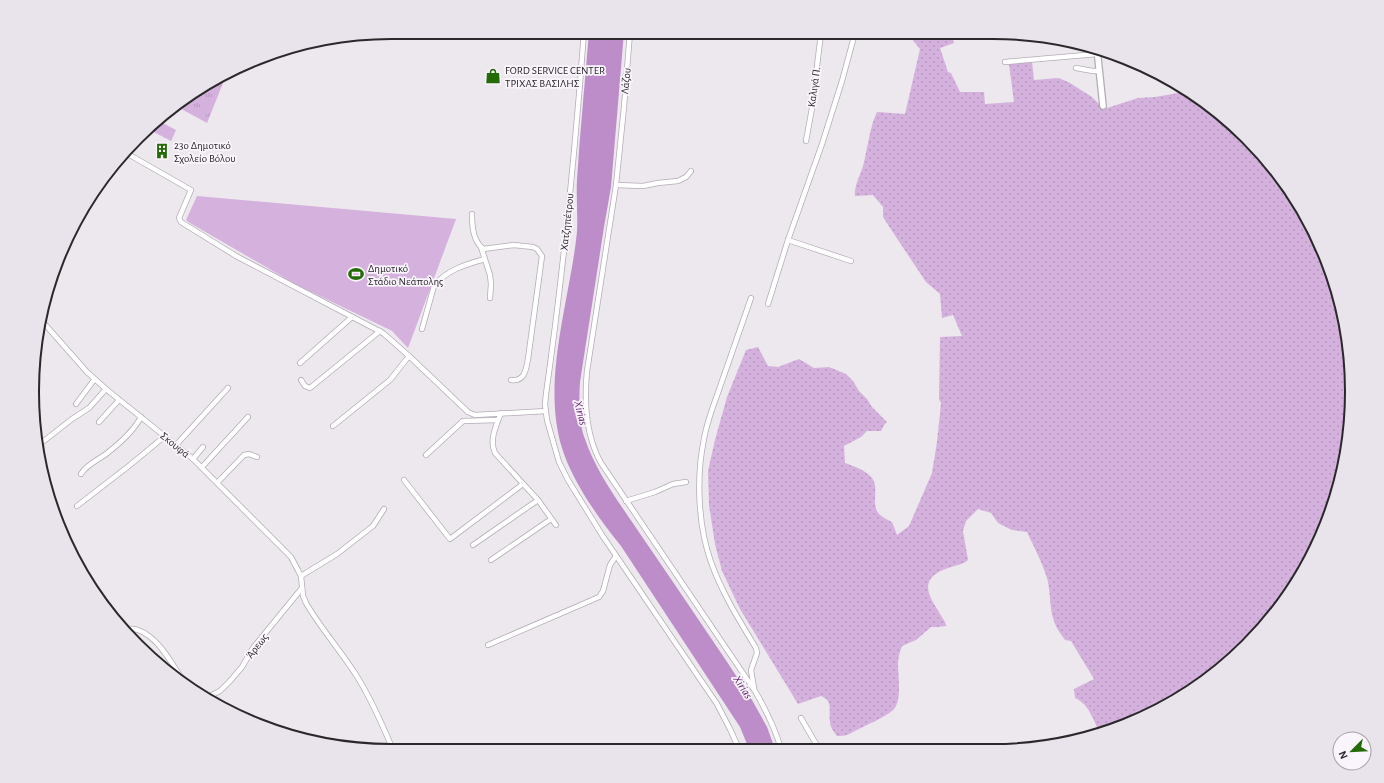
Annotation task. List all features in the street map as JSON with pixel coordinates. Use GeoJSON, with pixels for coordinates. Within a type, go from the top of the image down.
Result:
{"type":"FeatureCollection","features":[{"type":"Feature","properties":{"kind":"street","name":"Χατζηπέτρου"},"geometry":{"type":"LineString","coordinates":[[584,39],[567,222],[546,394],[546,411],[556,452],[564,472],[616,556],[717,704],[737,744]]}},
{"type":"Feature","properties":{"kind":"street","name":"Λάζου"},"geometry":{"type":"LineString","coordinates":[[629,39],[616,185],[588,365],[586,393],[588,429],[593,446],[601,463],[755,691]]}},
{"type":"Feature","properties":{"kind":"street","name":"Καλιγά Π."},"geometry":{"type":"LineString","coordinates":[[806,141],[812,108],[820,39]]}},
{"type":"Feature","properties":{"kind":"street"},"geometry":{"type":"LineString","coordinates":[[768,304],[788,240],[824,137],[853,39]]}},
{"type":"Feature","properties":{"kind":"street"},"geometry":{"type":"LineString","coordinates":[[1005,62],[1090,53]]}},
{"type":"Feature","properties":{"kind":"street"},"geometry":{"type":"LineString","coordinates":[[1097,55],[1103,106]]}},
{"type":"Feature","properties":{"kind":"street"},"geometry":{"type":"LineString","coordinates":[[1076,68],[1099,71]]}},
{"type":"Feature","properties":{"kind":"street"},"geometry":{"type":"LineString","coordinates":[[130,155],[191,190],[180,218],[181,222],[236,256],[380,332],[409,356],[468,412],[475,415],[546,411]]}},
{"type":"Feature","properties":{"kind":"street"},"geometry":{"type":"LineString","coordinates":[[616,185],[643,186],[678,181],[686,177],[691,171]]}},
{"type":"Feature","properties":{"kind":"street"},"geometry":{"type":"LineString","coordinates":[[472,214],[472,229],[481,247],[490,275],[490,298]]}},
{"type":"Feature","properties":{"kind":"street"},"geometry":{"type":"LineString","coordinates":[[788,240],[851,261]]}},
{"type":"Feature","properties":{"kind":"street"},"geometry":{"type":"LineString","coordinates":[[481,247],[486,249],[499,246],[520,245],[537,249],[542,256],[528,359],[522,378],[512,380]]}},
{"type":"Feature","properties":{"kind":"street"},"geometry":{"type":"LineString","coordinates":[[422,329],[434,286],[438,280],[468,264],[485,259]]}},
{"type":"Feature","properties":{"kind":"street"},"geometry":{"type":"LineString","coordinates":[[751,298],[711,413],[704,439],[700,480],[700,510],[703,532],[710,561],[728,602],[756,648],[751,670],[755,691],[776,732],[780,744]]}},
{"type":"Feature","properties":{"kind":"street"},"geometry":{"type":"LineString","coordinates":[[300,363],[352,317]]}},
{"type":"Feature","properties":{"kind":"street","name":"Σκουφά"},"geometry":{"type":"LineString","coordinates":[[46,325],[79,365],[94,380],[176,445],[218,482],[291,557],[301,576]]}},
{"type":"Feature","properties":{"kind":"street"},"geometry":{"type":"LineString","coordinates":[[301,380],[305,386],[310,388],[380,332]]}},
{"type":"Feature","properties":{"kind":"street"},"geometry":{"type":"LineString","coordinates":[[333,426],[390,380],[409,356]]}},
{"type":"Feature","properties":{"kind":"street"},"geometry":{"type":"LineString","coordinates":[[76,404],[94,380]]}},
{"type":"Feature","properties":{"kind":"street"},"geometry":{"type":"LineString","coordinates":[[176,445],[228,388]]}},
{"type":"Feature","properties":{"kind":"street"},"geometry":{"type":"LineString","coordinates":[[43,442],[88,408],[106,389]]}},
{"type":"Feature","properties":{"kind":"street"},"geometry":{"type":"LineString","coordinates":[[99,422],[119,400]]}},
{"type":"Feature","properties":{"kind":"street"},"geometry":{"type":"LineString","coordinates":[[501,413],[492,439],[492,447],[522,484],[538,500],[556,525]]}},
{"type":"Feature","properties":{"kind":"street"},"geometry":{"type":"LineString","coordinates":[[81,474],[85,469],[110,451],[130,433],[135,428],[141,417]]}},
{"type":"Feature","properties":{"kind":"street"},"geometry":{"type":"LineString","coordinates":[[202,467],[248,417]]}},
{"type":"Feature","properties":{"kind":"street"},"geometry":{"type":"LineString","coordinates":[[426,455],[463,421],[498,420]]}},
{"type":"Feature","properties":{"kind":"street"},"geometry":{"type":"LineString","coordinates":[[77,506],[165,436]]}},
{"type":"Feature","properties":{"kind":"street"},"geometry":{"type":"LineString","coordinates":[[193,459],[203,447]]}},
{"type":"Feature","properties":{"kind":"street"},"geometry":{"type":"LineString","coordinates":[[218,482],[244,455],[248,454],[257,457]]}},
{"type":"Feature","properties":{"kind":"street"},"geometry":{"type":"LineString","coordinates":[[404,480],[450,539],[522,484]]}},
{"type":"Feature","properties":{"kind":"street"},"geometry":{"type":"LineString","coordinates":[[626,501],[655,492],[673,484],[686,482]]}},
{"type":"Feature","properties":{"kind":"street"},"geometry":{"type":"LineString","coordinates":[[473,545],[538,500]]}},
{"type":"Feature","properties":{"kind":"street"},"geometry":{"type":"LineString","coordinates":[[384,509],[374,526],[337,554],[301,576],[303,596],[310,610],[343,655],[365,690],[390,744]]}},
{"type":"Feature","properties":{"kind":"street"},"geometry":{"type":"LineString","coordinates":[[491,560],[551,519]]}},
{"type":"Feature","properties":{"kind":"street"},"geometry":{"type":"LineString","coordinates":[[488,645],[599,597],[603,591],[610,565],[616,556]]}},
{"type":"Feature","properties":{"kind":"street","name":"Άρεως"},"geometry":{"type":"LineString","coordinates":[[212,695],[220,691],[242,667],[253,648],[302,588]]}},
{"type":"Feature","properties":{"kind":"street"},"geometry":{"type":"LineString","coordinates":[[131,630],[137,630],[150,637],[161,649],[176,670]]}},
{"type":"Feature","properties":{"kind":"street"},"geometry":{"type":"LineString","coordinates":[[801,718],[816,744]]}},
{"type":"Feature","properties":{"kind":"green space"},"geometry":{"type":"Polygon","coordinates":[[[912,39],[953,39],[954,43],[940,48],[948,72],[951,73],[960,92],[984,92],[985,104],[1014,102],[1009,64],[1032,62],[1034,80],[1059,78],[1092,97],[1102,107],[1107,108],[1138,98],[1155,97],[1178,92],[1225,126],[1258,159],[1272,177],[1298,215],[1309,236],[1333,300],[1342,345],[1344,368],[1345,392],[1342,438],[1333,483],[1326,505],[1309,547],[1298,568],[1286,587],[1258,624],[1225,657],[1188,685],[1169,697],[1148,708],[1097,728],[1084,704],[1075,698],[1074,689],[1094,679],[1071,641],[1065,640],[1056,626],[1051,611],[1047,578],[1027,532],[1012,530],[998,523],[991,513],[978,509],[966,521],[963,531],[968,560],[937,573],[931,578],[928,585],[928,591],[946,626],[931,627],[916,640],[902,646],[898,661],[899,694],[894,709],[880,719],[844,736],[837,736],[831,728],[830,707],[825,698],[821,696],[798,704],[740,609],[722,571],[715,544],[709,505],[708,471],[727,397],[746,350],[758,347],[768,366],[778,367],[799,359],[814,368],[829,367],[846,374],[872,407],[887,422],[881,431],[867,431],[861,437],[844,446],[845,463],[870,475],[875,487],[876,510],[880,515],[892,522],[897,535],[909,526],[932,473],[941,403],[939,399],[940,337],[962,336],[953,315],[942,318],[940,294],[926,282],[894,234],[883,217],[883,207],[873,195],[855,196],[856,185],[863,166],[874,118],[877,112],[905,114],[920,49],[912,39]]]}},
{"type":"Feature","properties":{"kind":"green space"},"geometry":{"type":"Polygon","coordinates":[[[224,81],[207,123],[181,109],[224,81]]]}},
{"type":"Feature","properties":{"kind":"green space"},"geometry":{"type":"Polygon","coordinates":[[[163,123],[176,130],[171,141],[153,132],[163,123]]]}},
{"type":"Feature","properties":{"kind":"green space","name":"Δημοτικό Στάδιο Νεάπολης"},"geometry":{"type":"Polygon","coordinates":[[[197,196],[456,219],[408,348],[392,331],[297,285],[190,223],[186,220],[197,196]]]}},
{"type":"Feature","properties":{"kind":"water","name":"Xirias"},"geometry":{"type":"Polygon","coordinates":[[[588,39],[623,39],[611,187],[580,382],[579,396],[581,425],[596,466],[752,700],[767,727],[773,744],[747,744],[740,727],[621,546],[587,499],[572,473],[562,448],[556,422],[554,396],[559,340],[577,232],[577,180],[588,39]]]}},
{"type":"Feature","properties":{"kind":"place","name":"FORD SERVICE CENTER ΤΡΙΧΑΣ ΒΑΣΙΛΗΣ"},"geometry":{"type":"Point","coordinates":[493,76]}},
{"type":"Feature","properties":{"kind":"place","name":"23ο Δημοτικό Σχολείο Βόλου"},"geometry":{"type":"Point","coordinates":[162,151]}},
{"type":"Feature","properties":{"kind":"place","name":"Δημοτικό Στάδιο Νεάπολης"},"geometry":{"type":"Point","coordinates":[356,274]}}]}
